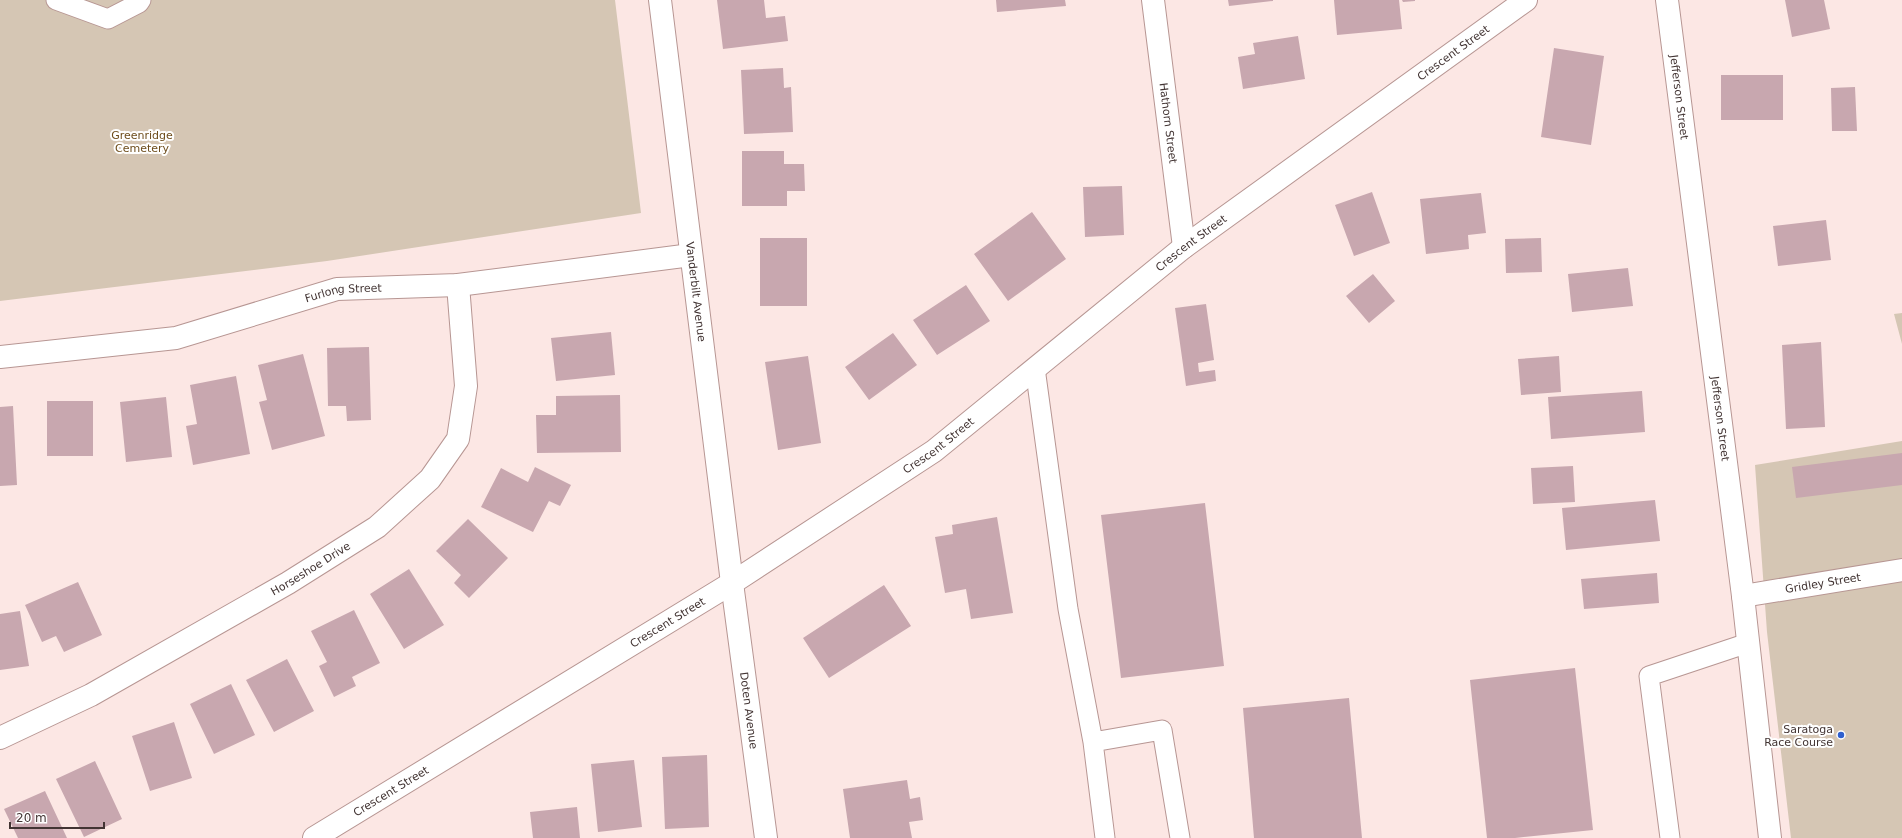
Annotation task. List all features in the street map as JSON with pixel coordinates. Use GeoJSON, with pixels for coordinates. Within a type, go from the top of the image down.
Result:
{"type":"FeatureCollection","features":[{"type":"Feature","properties":{"kind":"street","name":"Vanderbilt Avenue"},"geometry":{"type":"LineString","coordinates":[[660,0],[732,583]]}},
{"type":"Feature","properties":{"kind":"street","name":"Hathorn Street"},"geometry":{"type":"LineString","coordinates":[[1153,0],[1184,247]]}},
{"type":"Feature","properties":{"kind":"street","name":"Crescent Street"},"geometry":{"type":"LineString","coordinates":[[314,838],[732,583],[934,451],[1184,247],[1526,0]]}},
{"type":"Feature","properties":{"kind":"street","name":"Jefferson Street"},"geometry":{"type":"LineString","coordinates":[[1668,0],[1743,596],[1770,838]]}},
{"type":"Feature","properties":{"kind":"street","name":"Furlong Street"},"geometry":{"type":"LineString","coordinates":[[0,358],[176,338],[337,289],[458,285],[691,255]]}},
{"type":"Feature","properties":{"kind":"street","name":"Horseshoe Drive"},"geometry":{"type":"LineString","coordinates":[[0,738],[91,695],[288,583],[377,527],[430,479],[458,439],[466,386],[458,285]]}},
{"type":"Feature","properties":{"kind":"street","name":"Gridley Street"},"geometry":{"type":"LineString","coordinates":[[1743,596],[1902,570]]}},
{"type":"Feature","properties":{"kind":"street","name":"Doten Avenue"},"geometry":{"type":"LineString","coordinates":[[732,583],[766,838]]}},
{"type":"Feature","properties":{"kind":"lane"},"geometry":{"type":"LineString","coordinates":[[56,0],[108,19],[139,3],[141,0]]}},
{"type":"Feature","properties":{"kind":"lane"},"geometry":{"type":"LineString","coordinates":[[1035,368],[1068,609],[1093,742],[1105,838]]}},
{"type":"Feature","properties":{"kind":"lane"},"geometry":{"type":"LineString","coordinates":[[1670,838],[1649,676],[1748,643]]}},
{"type":"Feature","properties":{"kind":"lane"},"geometry":{"type":"LineString","coordinates":[[1093,742],[1162,730],[1180,838]]}},
{"type":"Feature","properties":{"kind":"green space","name":"Greenridge Cemetery"},"geometry":{"type":"Polygon","coordinates":[[[0,0],[615,0],[641,213],[327,261],[0,301],[0,0]]]}},
{"type":"Feature","properties":{"kind":"green space"},"geometry":{"type":"Polygon","coordinates":[[[1902,313],[1902,344],[1894,314],[1902,313]]]}},
{"type":"Feature","properties":{"kind":"green space","name":"Saratoga Race Course"},"geometry":{"type":"Polygon","coordinates":[[[1902,441],[1902,838],[1791,838],[1767,632],[1755,465],[1902,441]]]}},
{"type":"Feature","properties":{"kind":"building"},"geometry":{"type":"Polygon","coordinates":[[[717,0],[764,0],[766,18],[785,16],[788,41],[723,49],[717,0]]]}},
{"type":"Feature","properties":{"kind":"building"},"geometry":{"type":"Polygon","coordinates":[[[996,0],[1065,0],[1066,6],[997,12],[996,0]]]}},
{"type":"Feature","properties":{"kind":"building"},"geometry":{"type":"Polygon","coordinates":[[[1228,0],[1273,0],[1273,1],[1229,6],[1228,0]]]}},
{"type":"Feature","properties":{"kind":"building"},"geometry":{"type":"Polygon","coordinates":[[[1334,0],[1399,0],[1402,29],[1337,35],[1334,0]]]}},
{"type":"Feature","properties":{"kind":"building"},"geometry":{"type":"Polygon","coordinates":[[[1402,0],[1415,0],[1415,1],[1403,2],[1402,0]]]}},
{"type":"Feature","properties":{"kind":"building"},"geometry":{"type":"Polygon","coordinates":[[[1785,0],[1824,0],[1830,29],[1792,37],[1785,0]]]}},
{"type":"Feature","properties":{"kind":"building"},"geometry":{"type":"Polygon","coordinates":[[[1298,36],[1305,79],[1243,89],[1238,57],[1255,54],[1253,43],[1298,36]]]}},
{"type":"Feature","properties":{"kind":"building"},"geometry":{"type":"Polygon","coordinates":[[[1554,48],[1604,56],[1591,145],[1541,137],[1554,48]]]}},
{"type":"Feature","properties":{"kind":"building"},"geometry":{"type":"Polygon","coordinates":[[[783,68],[784,88],[791,87],[793,132],[744,134],[741,70],[783,68]]]}},
{"type":"Feature","properties":{"kind":"building"},"geometry":{"type":"Polygon","coordinates":[[[1721,75],[1783,75],[1783,120],[1721,120],[1721,75]]]}},
{"type":"Feature","properties":{"kind":"building"},"geometry":{"type":"Polygon","coordinates":[[[1855,87],[1857,131],[1832,131],[1831,88],[1855,87]]]}},
{"type":"Feature","properties":{"kind":"building"},"geometry":{"type":"Polygon","coordinates":[[[742,151],[784,151],[784,164],[804,164],[805,191],[787,191],[787,206],[742,206],[742,151]]]}},
{"type":"Feature","properties":{"kind":"building"},"geometry":{"type":"Polygon","coordinates":[[[1122,186],[1124,235],[1085,237],[1083,187],[1122,186]]]}},
{"type":"Feature","properties":{"kind":"building"},"geometry":{"type":"Polygon","coordinates":[[[1372,192],[1390,243],[1354,256],[1335,205],[1372,192]]]}},
{"type":"Feature","properties":{"kind":"building"},"geometry":{"type":"Polygon","coordinates":[[[1481,193],[1486,233],[1468,235],[1469,249],[1426,254],[1420,199],[1481,193]]]}},
{"type":"Feature","properties":{"kind":"building"},"geometry":{"type":"Polygon","coordinates":[[[1032,212],[1066,259],[1008,301],[974,254],[1032,212]]]}},
{"type":"Feature","properties":{"kind":"building"},"geometry":{"type":"Polygon","coordinates":[[[1826,220],[1831,260],[1778,266],[1773,226],[1826,220]]]}},
{"type":"Feature","properties":{"kind":"building"},"geometry":{"type":"Polygon","coordinates":[[[760,238],[807,238],[807,306],[760,306],[760,238]]]}},
{"type":"Feature","properties":{"kind":"building"},"geometry":{"type":"Polygon","coordinates":[[[1541,238],[1542,272],[1506,273],[1505,239],[1541,238]]]}},
{"type":"Feature","properties":{"kind":"building"},"geometry":{"type":"Polygon","coordinates":[[[1628,268],[1633,306],[1572,312],[1568,274],[1628,268]]]}},
{"type":"Feature","properties":{"kind":"building"},"geometry":{"type":"Polygon","coordinates":[[[1373,274],[1395,301],[1369,323],[1346,296],[1373,274]]]}},
{"type":"Feature","properties":{"kind":"building"},"geometry":{"type":"Polygon","coordinates":[[[966,285],[990,321],[937,355],[913,320],[966,285]]]}},
{"type":"Feature","properties":{"kind":"building"},"geometry":{"type":"Polygon","coordinates":[[[1206,304],[1214,360],[1198,363],[1199,372],[1215,370],[1216,381],[1186,386],[1175,308],[1206,304]]]}},
{"type":"Feature","properties":{"kind":"building"},"geometry":{"type":"Polygon","coordinates":[[[611,332],[615,375],[556,381],[551,338],[611,332]]]}},
{"type":"Feature","properties":{"kind":"building"},"geometry":{"type":"Polygon","coordinates":[[[893,333],[917,365],[869,400],[845,367],[893,333]]]}},
{"type":"Feature","properties":{"kind":"building"},"geometry":{"type":"Polygon","coordinates":[[[1821,342],[1825,427],[1786,429],[1782,345],[1821,342]]]}},
{"type":"Feature","properties":{"kind":"building"},"geometry":{"type":"Polygon","coordinates":[[[369,347],[371,420],[347,421],[346,406],[328,406],[327,348],[369,347]]]}},
{"type":"Feature","properties":{"kind":"building"},"geometry":{"type":"Polygon","coordinates":[[[303,354],[325,436],[272,450],[259,402],[267,400],[258,365],[303,354]]]}},
{"type":"Feature","properties":{"kind":"building"},"geometry":{"type":"Polygon","coordinates":[[[808,356],[821,443],[778,450],[765,362],[808,356]]]}},
{"type":"Feature","properties":{"kind":"building"},"geometry":{"type":"Polygon","coordinates":[[[1559,356],[1561,392],[1521,395],[1518,359],[1559,356]]]}},
{"type":"Feature","properties":{"kind":"building"},"geometry":{"type":"Polygon","coordinates":[[[236,376],[250,454],[193,465],[186,426],[197,424],[190,385],[236,376]]]}},
{"type":"Feature","properties":{"kind":"building"},"geometry":{"type":"Polygon","coordinates":[[[1642,391],[1645,432],[1551,439],[1548,397],[1642,391]]]}},
{"type":"Feature","properties":{"kind":"building"},"geometry":{"type":"Polygon","coordinates":[[[620,395],[621,452],[537,453],[536,415],[556,415],[556,396],[620,395]]]}},
{"type":"Feature","properties":{"kind":"building"},"geometry":{"type":"Polygon","coordinates":[[[166,397],[172,457],[126,462],[120,402],[166,397]]]}},
{"type":"Feature","properties":{"kind":"building"},"geometry":{"type":"Polygon","coordinates":[[[47,401],[93,401],[93,456],[47,456],[47,401]]]}},
{"type":"Feature","properties":{"kind":"building"},"geometry":{"type":"Polygon","coordinates":[[[13,406],[17,485],[0,486],[0,407],[13,406]]]}},
{"type":"Feature","properties":{"kind":"building"},"geometry":{"type":"Polygon","coordinates":[[[1902,453],[1902,485],[1796,498],[1792,467],[1902,453]]]}},
{"type":"Feature","properties":{"kind":"building"},"geometry":{"type":"Polygon","coordinates":[[[1573,466],[1575,502],[1533,504],[1531,468],[1573,466]]]}},
{"type":"Feature","properties":{"kind":"building"},"geometry":{"type":"Polygon","coordinates":[[[535,467],[571,485],[560,506],[549,501],[533,532],[481,507],[501,468],[528,482],[535,467]]]}},
{"type":"Feature","properties":{"kind":"building"},"geometry":{"type":"Polygon","coordinates":[[[1655,500],[1660,541],[1566,550],[1562,508],[1655,500]]]}},
{"type":"Feature","properties":{"kind":"building"},"geometry":{"type":"Polygon","coordinates":[[[1205,503],[1224,666],[1121,678],[1101,515],[1205,503]]]}},
{"type":"Feature","properties":{"kind":"building"},"geometry":{"type":"Polygon","coordinates":[[[997,517],[1013,613],[971,619],[966,589],[945,593],[935,537],[953,534],[952,525],[997,517]]]}},
{"type":"Feature","properties":{"kind":"building"},"geometry":{"type":"Polygon","coordinates":[[[468,519],[508,558],[469,598],[454,583],[461,575],[436,551],[468,519]]]}},
{"type":"Feature","properties":{"kind":"building"},"geometry":{"type":"Polygon","coordinates":[[[409,569],[444,625],[404,649],[370,594],[409,569]]]}},
{"type":"Feature","properties":{"kind":"building"},"geometry":{"type":"Polygon","coordinates":[[[1657,573],[1659,603],[1584,609],[1581,579],[1657,573]]]}},
{"type":"Feature","properties":{"kind":"building"},"geometry":{"type":"Polygon","coordinates":[[[78,582],[102,635],[64,652],[56,636],[42,642],[25,605],[78,582]]]}},
{"type":"Feature","properties":{"kind":"building"},"geometry":{"type":"Polygon","coordinates":[[[884,585],[911,626],[829,678],[803,638],[884,585]]]}},
{"type":"Feature","properties":{"kind":"building"},"geometry":{"type":"Polygon","coordinates":[[[354,610],[380,663],[352,677],[356,686],[334,697],[319,666],[327,662],[311,631],[354,610]]]}},
{"type":"Feature","properties":{"kind":"building"},"geometry":{"type":"Polygon","coordinates":[[[20,611],[29,666],[0,670],[0,614],[20,611]]]}},
{"type":"Feature","properties":{"kind":"building"},"geometry":{"type":"Polygon","coordinates":[[[287,659],[314,711],[274,732],[246,680],[287,659]]]}},
{"type":"Feature","properties":{"kind":"building"},"geometry":{"type":"Polygon","coordinates":[[[1575,668],[1593,830],[1515,838],[1487,838],[1470,680],[1575,668]]]}},
{"type":"Feature","properties":{"kind":"building"},"geometry":{"type":"Polygon","coordinates":[[[231,684],[255,735],[214,754],[190,704],[231,684]]]}},
{"type":"Feature","properties":{"kind":"building"},"geometry":{"type":"Polygon","coordinates":[[[1349,698],[1362,838],[1254,838],[1243,708],[1349,698]]]}},
{"type":"Feature","properties":{"kind":"building"},"geometry":{"type":"Polygon","coordinates":[[[174,722],[192,778],[150,791],[132,736],[174,722]]]}},
{"type":"Feature","properties":{"kind":"building"},"geometry":{"type":"Polygon","coordinates":[[[707,755],[709,827],[665,829],[662,757],[707,755]]]}},
{"type":"Feature","properties":{"kind":"building"},"geometry":{"type":"Polygon","coordinates":[[[634,760],[642,827],[598,832],[591,764],[634,760]]]}},
{"type":"Feature","properties":{"kind":"building"},"geometry":{"type":"Polygon","coordinates":[[[95,761],[122,819],[84,837],[56,779],[95,761]]]}},
{"type":"Feature","properties":{"kind":"building"},"geometry":{"type":"Polygon","coordinates":[[[907,780],[910,799],[920,797],[923,820],[909,822],[912,838],[850,838],[843,789],[907,780]]]}},
{"type":"Feature","properties":{"kind":"building"},"geometry":{"type":"Polygon","coordinates":[[[45,791],[67,838],[18,838],[4,809],[45,791]]]}},
{"type":"Feature","properties":{"kind":"building"},"geometry":{"type":"Polygon","coordinates":[[[577,807],[580,838],[533,838],[530,812],[577,807]]]}},
{"type":"Feature","properties":{"kind":"place","name":"Saratoga Race Course"},"geometry":{"type":"Point","coordinates":[1841,735]}}]}
